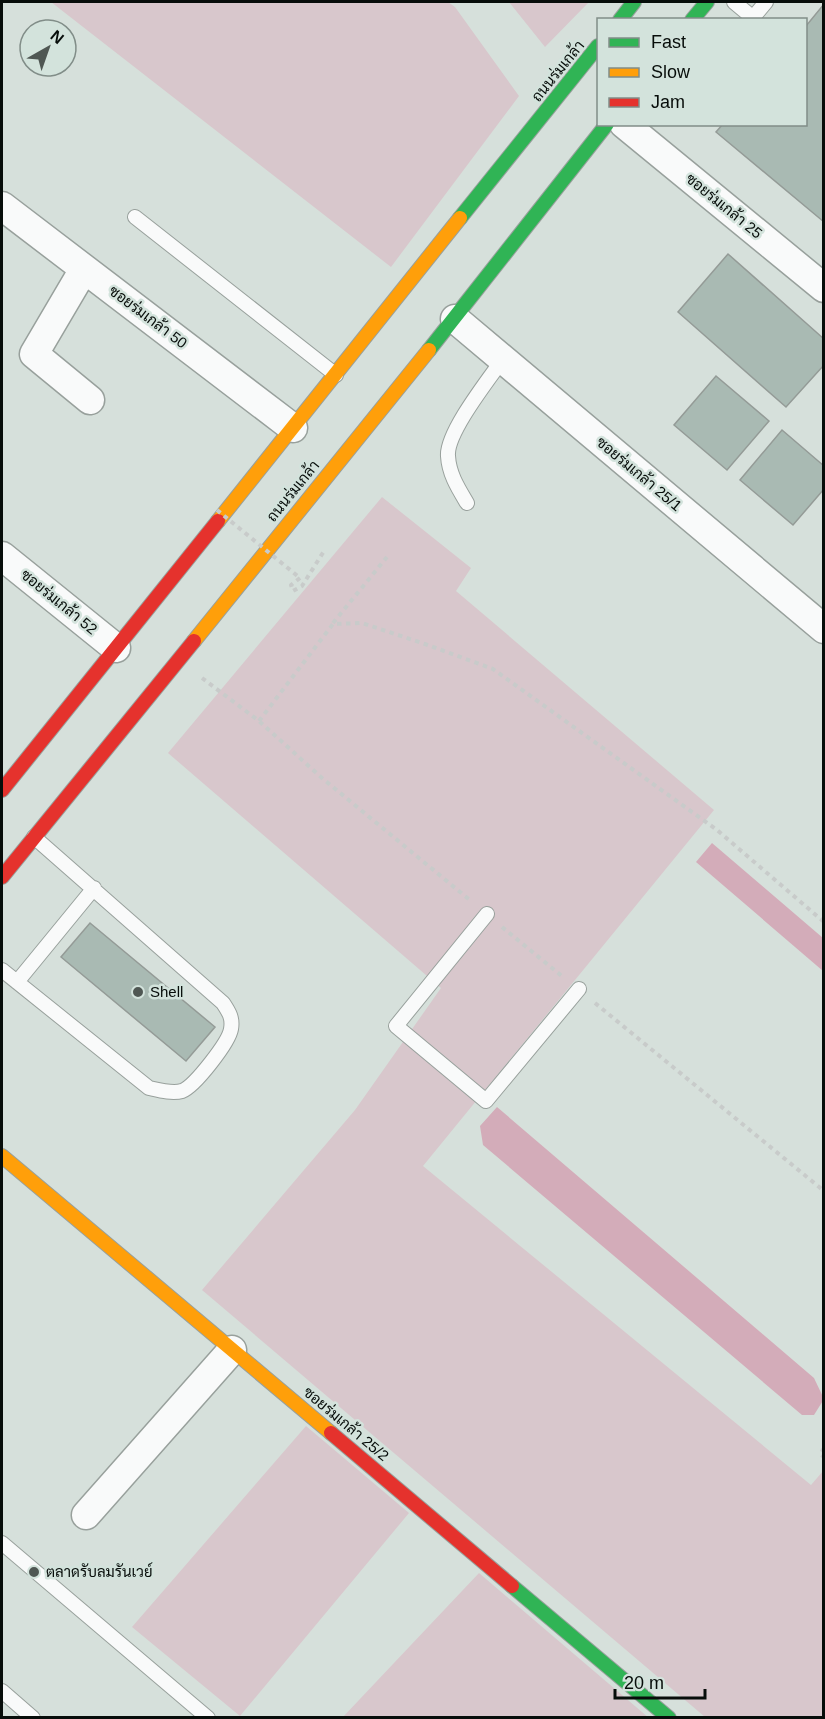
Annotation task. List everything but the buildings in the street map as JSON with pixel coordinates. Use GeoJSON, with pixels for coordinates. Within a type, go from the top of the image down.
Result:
{"type":"FeatureCollection","features":[{"type":"Feature","properties":{"kind":"main road"},"geometry":{"type":"LineString","coordinates":[[622,18],[634,2]]}},
{"type":"Feature","properties":{"kind":"main road"},"geometry":{"type":"LineString","coordinates":[[694,18],[707,2]]}},
{"type":"Feature","properties":{"kind":"main road","name":"ถนนร่มเกล้า"},"geometry":{"type":"LineString","coordinates":[[2,790],[597,47]]}},
{"type":"Feature","properties":{"kind":"main road","name":"ถนนร่มเกล้า"},"geometry":{"type":"LineString","coordinates":[[2,877],[455,319],[605,126]]}},
{"type":"Feature","properties":{"kind":"main road","name":"ซอยร่มเกล้า 25/2"},"geometry":{"type":"LineString","coordinates":[[2,1156],[669,1718]]}},
{"type":"Feature","properties":{"kind":"street","name":"ซอยร่มเกล้า 25"},"geometry":{"type":"LineString","coordinates":[[626,126],[824,288]]}},
{"type":"Feature","properties":{"kind":"street","name":"ซอยร่มเกล้า 50"},"geometry":{"type":"LineString","coordinates":[[6,219],[84,269],[293,428]]}},
{"type":"Feature","properties":{"kind":"street"},"geometry":{"type":"LineString","coordinates":[[84,269],[34,354],[90,400]]}},
{"type":"Feature","properties":{"kind":"street","name":"ซอยร่มเกล้า 25/1"},"geometry":{"type":"LineString","coordinates":[[455,319],[824,629]]}},
{"type":"Feature","properties":{"kind":"street","name":"ซอยร่มเกล้า 52"},"geometry":{"type":"LineString","coordinates":[[2,556],[116,648]]}},
{"type":"Feature","properties":{"kind":"street"},"geometry":{"type":"LineString","coordinates":[[86,1515],[232,1350]]}},
{"type":"Feature","properties":{"kind":"lane"},"geometry":{"type":"LineString","coordinates":[[734,2],[752,18],[766,2]]}},
{"type":"Feature","properties":{"kind":"lane"},"geometry":{"type":"LineString","coordinates":[[135,217],[336,375]]}},
{"type":"Feature","properties":{"kind":"lane"},"geometry":{"type":"LineString","coordinates":[[467,503],[452,476],[447,453],[454,431],[503,359]]}},
{"type":"Feature","properties":{"kind":"lane"},"geometry":{"type":"LineString","coordinates":[[2,970],[149,1088],[181,1091],[196,1081],[231,1032],[231,1017],[223,1003],[34,837]]}},
{"type":"Feature","properties":{"kind":"lane"},"geometry":{"type":"LineString","coordinates":[[17,982],[94,888]]}},
{"type":"Feature","properties":{"kind":"lane"},"geometry":{"type":"LineString","coordinates":[[487,914],[396,1026],[486,1101],[579,990]]}},
{"type":"Feature","properties":{"kind":"lane"},"geometry":{"type":"LineString","coordinates":[[2,1543],[208,1718]]}},
{"type":"Feature","properties":{"kind":"lane"},"geometry":{"type":"LineString","coordinates":[[2,1691],[33,1718]]}},
{"type":"Feature","properties":{"kind":"path"},"geometry":{"type":"LineString","coordinates":[[217,510],[300,578],[291,585],[293,591],[302,586],[324,551]]}},
{"type":"Feature","properties":{"kind":"path"},"geometry":{"type":"LineString","coordinates":[[259,721],[387,557]]}},
{"type":"Feature","properties":{"kind":"path"},"geometry":{"type":"LineString","coordinates":[[333,624],[362,623],[493,669],[717,830],[824,922]]}},
{"type":"Feature","properties":{"kind":"path"},"geometry":{"type":"LineString","coordinates":[[824,1448],[820,1454],[824,1457]]}},
{"type":"Feature","properties":{"kind":"shaded area"},"geometry":{"type":"Polygon","coordinates":[[[51,2],[448,2],[455,7],[519,96],[391,267],[78,23],[78,18],[72,18],[51,2]]]}},
{"type":"Feature","properties":{"kind":"shaded area"},"geometry":{"type":"Polygon","coordinates":[[[509,2],[589,2],[545,47],[509,2]]]}},
{"type":"Feature","properties":{"kind":"shaded area"},"geometry":{"type":"Polygon","coordinates":[[[382,497],[471,568],[456,591],[714,810],[423,1166],[811,1485],[823,1471],[823,1717],[705,1717],[202,1290],[355,1110],[441,988],[168,753],[382,497]]]}},
{"type":"Feature","properties":{"kind":"shaded area"},"geometry":{"type":"Polygon","coordinates":[[[712,843],[823,938],[823,971],[696,862],[712,843]]]}},
{"type":"Feature","properties":{"kind":"shaded area"},"geometry":{"type":"Polygon","coordinates":[[[497,1107],[814,1378],[824,1399],[814,1415],[802,1415],[483,1145],[480,1126],[497,1107]]]}},
{"type":"Feature","properties":{"kind":"shaded area"},"geometry":{"type":"Polygon","coordinates":[[[306,1426],[409,1513],[240,1716],[132,1627],[306,1426]]]}},
{"type":"Feature","properties":{"kind":"shaded area"},"geometry":{"type":"Polygon","coordinates":[[[479,1573],[649,1718],[342,1718],[479,1573]]]}},
{"type":"Feature","properties":{"kind":"traffic: fast"},"geometry":{"type":"LineString","coordinates":[[622,18],[634,2]]}},
{"type":"Feature","properties":{"kind":"traffic: fast"},"geometry":{"type":"LineString","coordinates":[[694,18],[707,2]]}},
{"type":"Feature","properties":{"kind":"traffic: fast"},"geometry":{"type":"LineString","coordinates":[[460,218],[597,47]]}},
{"type":"Feature","properties":{"kind":"traffic: fast"},"geometry":{"type":"LineString","coordinates":[[429,350],[605,126]]}},
{"type":"Feature","properties":{"kind":"traffic: fast"},"geometry":{"type":"LineString","coordinates":[[512,1586],[669,1718]]}},
{"type":"Feature","properties":{"kind":"traffic: slow"},"geometry":{"type":"LineString","coordinates":[[218,521],[460,218]]}},
{"type":"Feature","properties":{"kind":"traffic: slow"},"geometry":{"type":"LineString","coordinates":[[194,641],[429,350]]}},
{"type":"Feature","properties":{"kind":"traffic: slow"},"geometry":{"type":"LineString","coordinates":[[2,1156],[331,1433]]}},
{"type":"Feature","properties":{"kind":"traffic: jam"},"geometry":{"type":"LineString","coordinates":[[2,790],[218,521]]}},
{"type":"Feature","properties":{"kind":"traffic: jam"},"geometry":{"type":"LineString","coordinates":[[2,877],[194,641]]}},
{"type":"Feature","properties":{"kind":"traffic: jam"},"geometry":{"type":"LineString","coordinates":[[331,1433],[512,1586]]}},
{"type":"Feature","properties":{"kind":"place","name":"Shell"},"geometry":{"type":"Point","coordinates":[138,992]}},
{"type":"Feature","properties":{"kind":"place","name":"ตลาดรับลมรันเวย์"},"geometry":{"type":"Point","coordinates":[34,1572]}}]}
